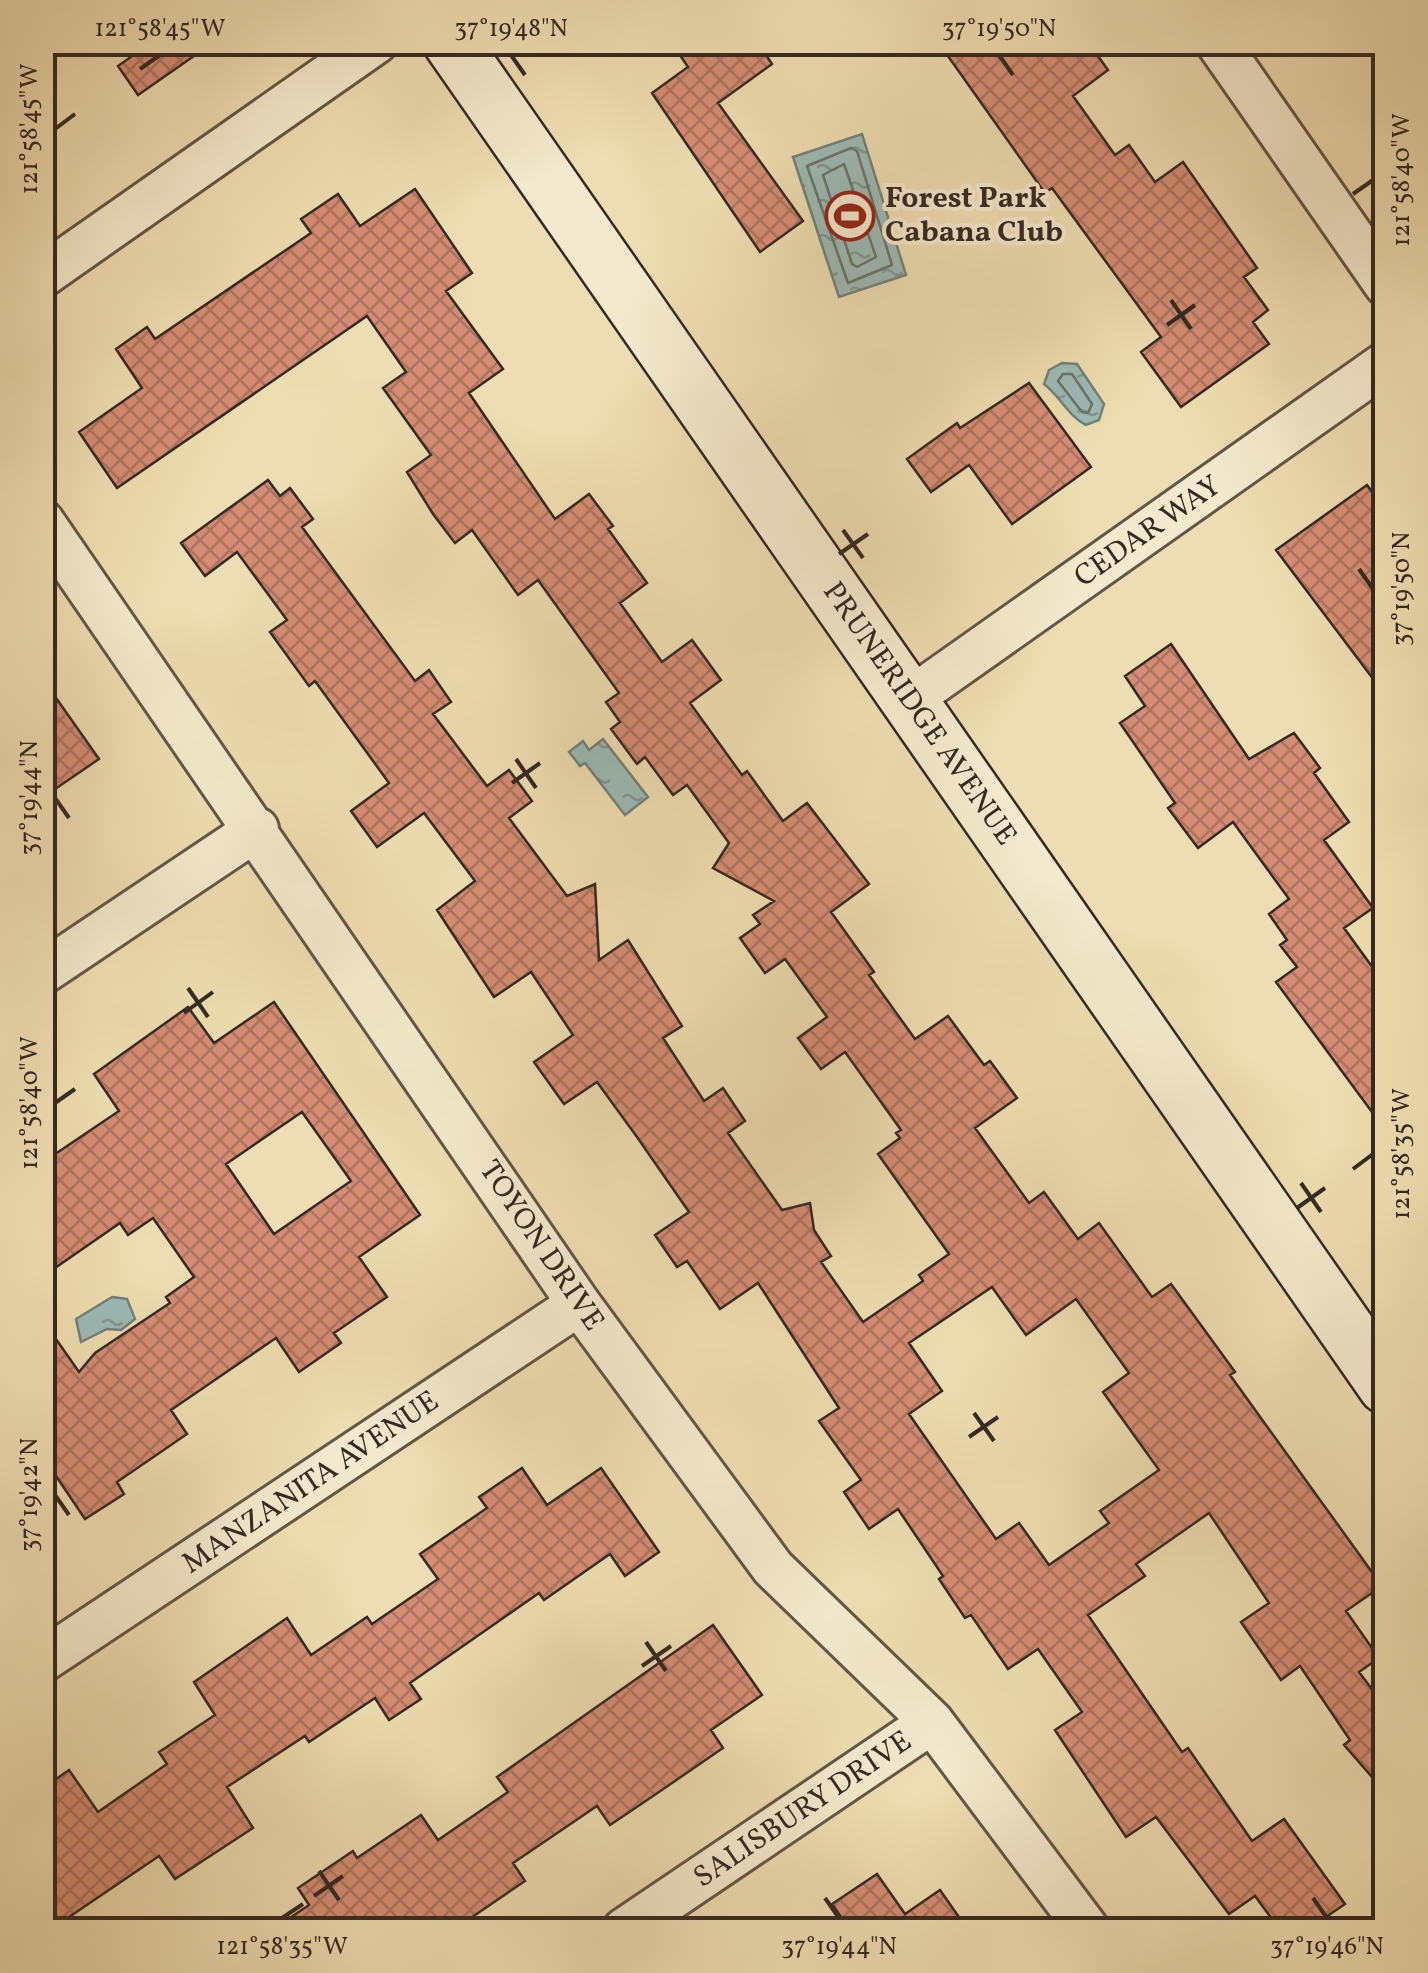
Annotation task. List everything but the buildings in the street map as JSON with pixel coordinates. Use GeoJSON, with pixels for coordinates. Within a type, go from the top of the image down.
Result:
{"type":"FeatureCollection","features":[{"type":"Feature","properties":{"kind":"main road","name":"PRUNERIDGE AVENUE"},"geometry":{"type":"LineString","coordinates":[[451,42],[1386,1386]]}},
{"type":"Feature","properties":{"kind":"street"},"geometry":{"type":"LineString","coordinates":[[42,276],[376,42]]}},
{"type":"Feature","properties":{"kind":"street"},"geometry":{"type":"LineString","coordinates":[[1218,42],[1386,285]]}},
{"type":"Feature","properties":{"kind":"street","name":"CEDAR WAY"},"geometry":{"type":"LineString","coordinates":[[910,700],[1386,363]]}},
{"type":"Feature","properties":{"kind":"street","name":"TOYON DRIVE"},"geometry":{"type":"LineString","coordinates":[[42,521],[580,1304],[772,1568],[932,1722],[1088,1930]]}},
{"type":"Feature","properties":{"kind":"street"},"geometry":{"type":"LineString","coordinates":[[42,973],[257,829]]}},
{"type":"Feature","properties":{"kind":"street","name":"MANZANITA AVENUE"},"geometry":{"type":"LineString","coordinates":[[42,1661],[580,1304]]}},
{"type":"Feature","properties":{"kind":"street","name":"SALISBURY DRIVE"},"geometry":{"type":"LineString","coordinates":[[624,1930],[932,1722]]}},
{"type":"Feature","properties":{"kind":"water","name":"Forest Park Cabana Club"},"geometry":{"type":"Polygon","coordinates":[[[862,134],[906,275],[839,297],[793,157],[862,134]]]}},
{"type":"Feature","properties":{"kind":"water"},"geometry":{"type":"Polygon","coordinates":[[[1062,363],[1077,364],[1104,404],[1099,420],[1086,425],[1044,384],[1049,370],[1062,363]]]}},
{"type":"Feature","properties":{"kind":"water"},"geometry":{"type":"Polygon","coordinates":[[[603,739],[648,797],[625,815],[585,763],[580,766],[569,752],[583,741],[589,750],[603,739]]]}},
{"type":"Feature","properties":{"kind":"water"},"geometry":{"type":"Polygon","coordinates":[[[112,1297],[127,1299],[135,1319],[121,1330],[107,1329],[81,1342],[76,1319],[112,1297]]]}},
{"type":"Feature","properties":{"kind":"place","name":"Forest Park Cabana Club"},"geometry":{"type":"Point","coordinates":[850,216]}}]}
